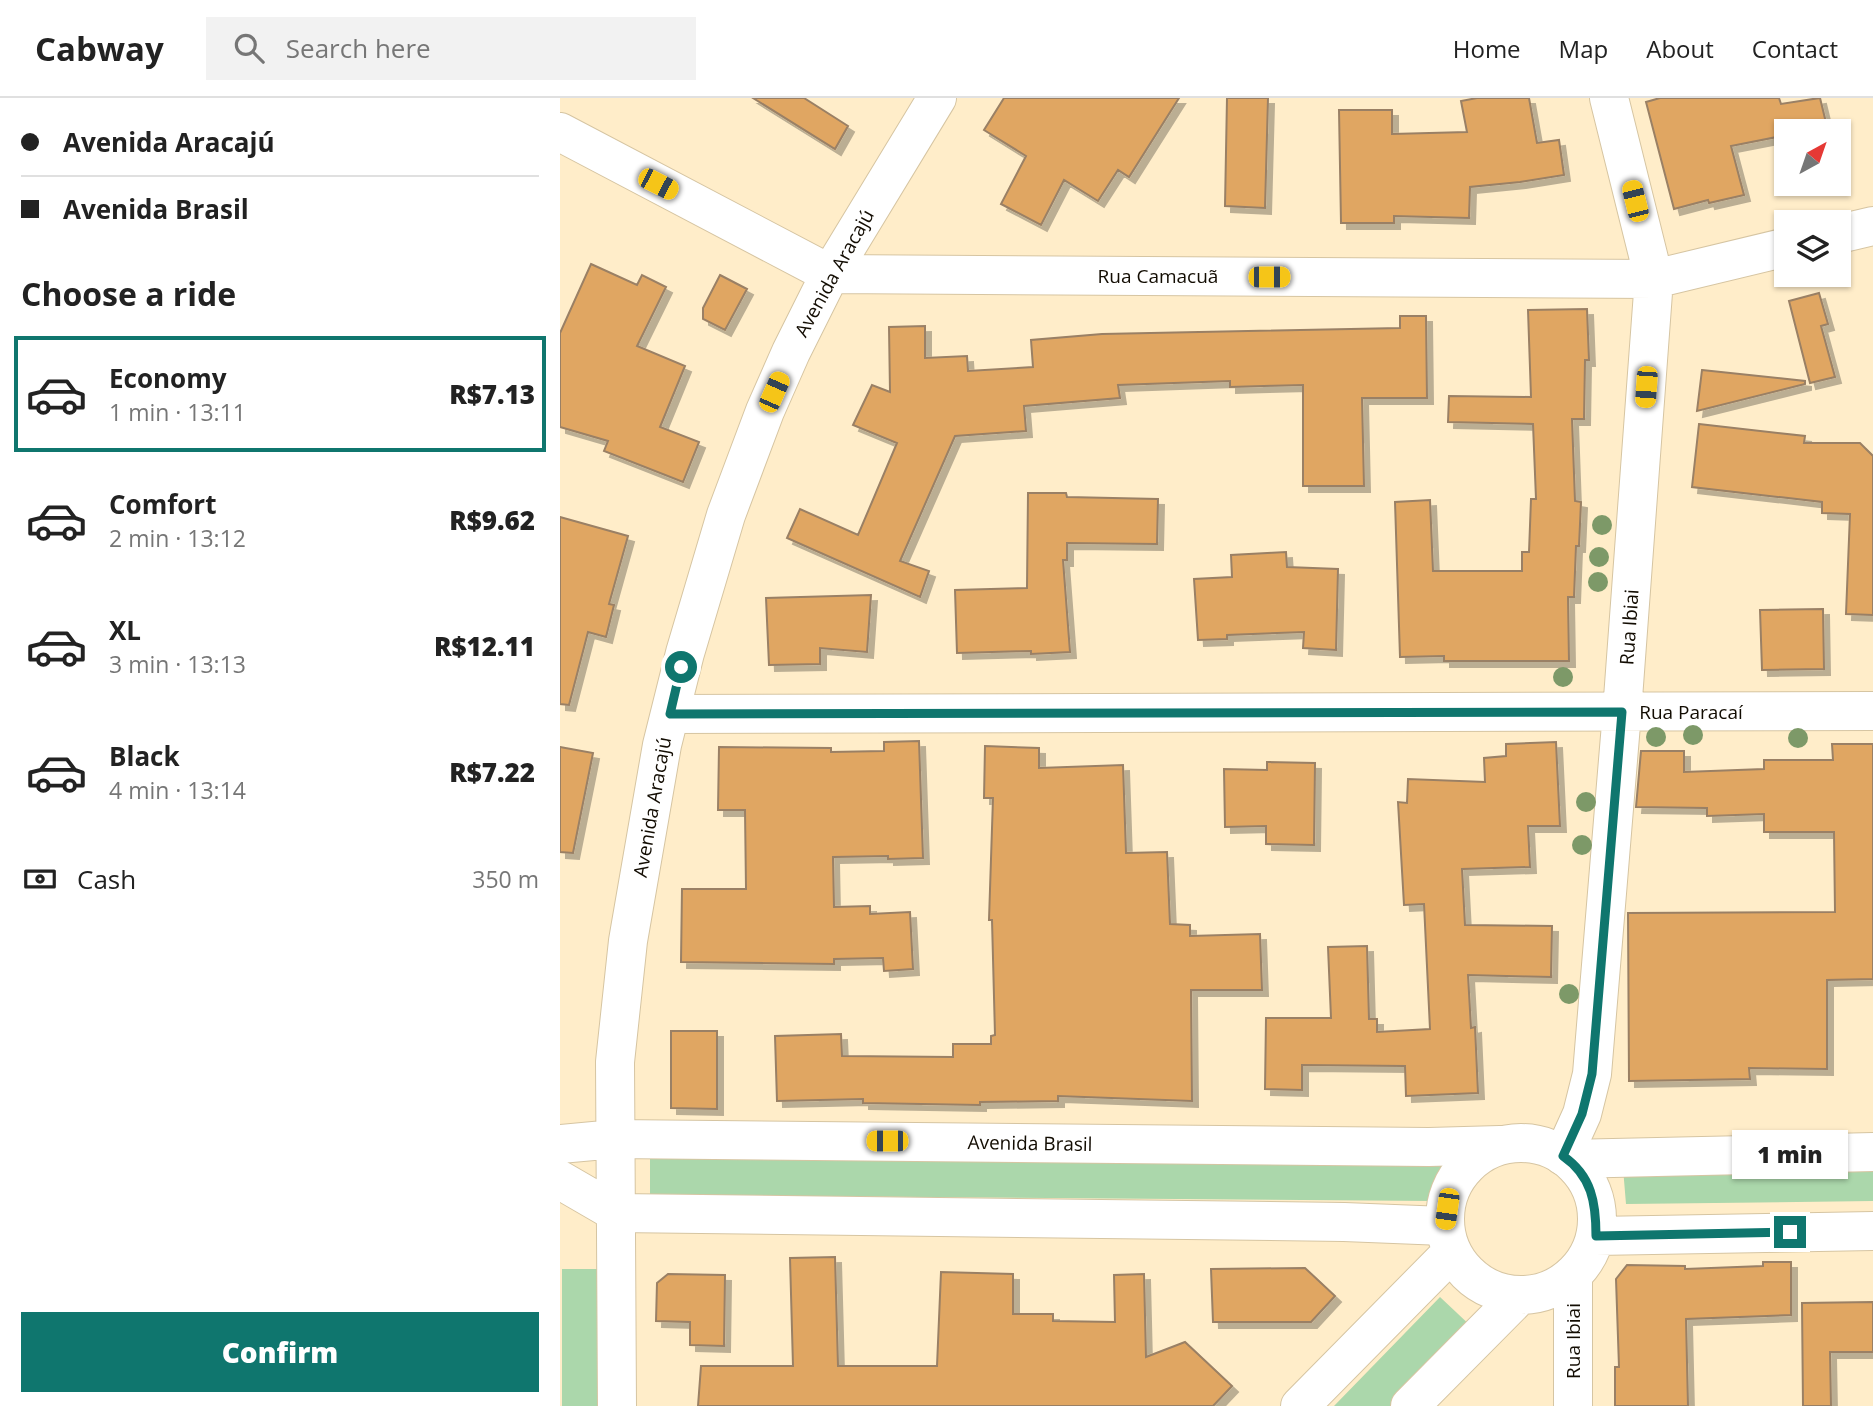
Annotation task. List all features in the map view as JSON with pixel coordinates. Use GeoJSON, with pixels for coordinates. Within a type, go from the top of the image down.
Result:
{"type":"FeatureCollection","features":[{"type":"Feature","properties":{"kind":"street","name":"Avenida Aracajú"},"geometry":{"type":"LineString","coordinates":[[617,1406],[615,1062],[628,941],[662,745],[699,601],[745,461],[775,388],[830,274],[937,98]]}},
{"type":"Feature","properties":{"kind":"street","name":"Rua Ibiai"},"geometry":{"type":"LineString","coordinates":[[1565,1157],[1582,1114],[1592,1074],[1654,279],[1609,98]]}},
{"type":"Feature","properties":{"kind":"street","name":"Rua Camacuã"},"geometry":{"type":"LineString","coordinates":[[560,132],[830,274],[1654,279],[1774,250]]}},
{"type":"Feature","properties":{"kind":"street"},"geometry":{"type":"LineString","coordinates":[[1851,231],[1873,226]]}},
{"type":"Feature","properties":{"kind":"street","name":"Rua Paracaí"},"geometry":{"type":"LineString","coordinates":[[670,714],[1873,711]]}},
{"type":"Feature","properties":{"kind":"street","name":"Avenida Brasil"},"geometry":{"type":"LineString","coordinates":[[560,1144],[615,1139],[1429,1147],[1500,1145]]}},
{"type":"Feature","properties":{"kind":"street"},"geometry":{"type":"LineString","coordinates":[[1522,1142],[1543,1146],[1565,1157],[1586,1180],[1596,1207],[1596,1236],[1588,1257],[1573,1275],[1548,1290],[1520,1295],[1492,1290],[1468,1275],[1448,1239],[1449,1191],[1469,1162],[1500,1145],[1522,1142]]}},
{"type":"Feature","properties":{"kind":"street"},"geometry":{"type":"LineString","coordinates":[[1565,1157],[1873,1152]]}},
{"type":"Feature","properties":{"kind":"street"},"geometry":{"type":"LineString","coordinates":[[560,1180],[617,1213],[1344,1222],[1448,1239]]}},
{"type":"Feature","properties":{"kind":"street"},"geometry":{"type":"LineString","coordinates":[[1596,1236],[1873,1231]]}},
{"type":"Feature","properties":{"kind":"street"},"geometry":{"type":"LineString","coordinates":[[1300,1406],[1448,1239]]}},
{"type":"Feature","properties":{"kind":"street","name":"Rua Ibiai"},"geometry":{"type":"LineString","coordinates":[[1573,1275],[1573,1406]]}},
{"type":"Feature","properties":{"kind":"street"},"geometry":{"type":"LineString","coordinates":[[1410,1406],[1520,1295]]}},
{"type":"Feature","properties":{"kind":"green space"},"geometry":{"type":"Polygon","coordinates":[[[650,1158],[1446,1163],[1433,1201],[650,1195],[650,1158]]]}},
{"type":"Feature","properties":{"kind":"green space"},"geometry":{"type":"Polygon","coordinates":[[[1873,1164],[1873,1201],[1626,1204],[1623,1168],[1873,1164]]]}},
{"type":"Feature","properties":{"kind":"green space"},"geometry":{"type":"Polygon","coordinates":[[[562,1269],[599,1269],[599,1406],[562,1406],[562,1269]]]}},
{"type":"Feature","properties":{"kind":"green space"},"geometry":{"type":"Polygon","coordinates":[[[1440,1297],[1474,1329],[1396,1406],[1334,1406],[1440,1297]]]}},
{"type":"Feature","properties":{"kind":"building"},"geometry":{"type":"Polygon","coordinates":[[[753,98],[804,98],[848,126],[835,149],[753,98]]]}},
{"type":"Feature","properties":{"kind":"building"},"geometry":{"type":"Polygon","coordinates":[[[1004,98],[1179,98],[1129,177],[1118,170],[1098,201],[1064,180],[1041,225],[1001,204],[1026,156],[984,130],[1004,98]]]}},
{"type":"Feature","properties":{"kind":"building"},"geometry":{"type":"Polygon","coordinates":[[[1227,98],[1268,98],[1265,208],[1225,206],[1227,98]]]}},
{"type":"Feature","properties":{"kind":"building"},"geometry":{"type":"Polygon","coordinates":[[[1477,98],[1529,98],[1537,143],[1559,140],[1564,175],[1470,187],[1469,218],[1394,216],[1394,223],[1341,223],[1339,110],[1392,110],[1392,134],[1467,132],[1461,101],[1477,98]]]}},
{"type":"Feature","properties":{"kind":"building"},"geometry":{"type":"Polygon","coordinates":[[[1660,98],[1779,98],[1781,104],[1820,98],[1825,119],[1774,119],[1774,138],[1731,146],[1744,195],[1709,203],[1708,200],[1674,209],[1646,102],[1660,98]]]}},
{"type":"Feature","properties":{"kind":"building"},"geometry":{"type":"Polygon","coordinates":[[[591,264],[637,285],[642,275],[666,287],[637,346],[685,366],[660,427],[699,442],[683,482],[604,451],[608,441],[560,427],[560,333],[591,264]]]}},
{"type":"Feature","properties":{"kind":"building"},"geometry":{"type":"Polygon","coordinates":[[[720,275],[747,289],[725,330],[703,319],[703,308],[720,275]]]}},
{"type":"Feature","properties":{"kind":"building"},"geometry":{"type":"Polygon","coordinates":[[[1819,293],[1828,324],[1821,326],[1835,377],[1810,383],[1789,301],[1819,293]]]}},
{"type":"Feature","properties":{"kind":"building"},"geometry":{"type":"Polygon","coordinates":[[[1587,309],[1589,360],[1585,360],[1584,419],[1572,419],[1575,501],[1581,502],[1574,597],[1568,597],[1569,661],[1444,661],[1444,656],[1400,657],[1395,502],[1430,500],[1433,571],[1522,571],[1522,552],[1529,552],[1531,499],[1536,499],[1533,424],[1448,422],[1449,396],[1531,397],[1528,310],[1587,309]]]}},
{"type":"Feature","properties":{"kind":"building"},"geometry":{"type":"Polygon","coordinates":[[[1400,316],[1426,316],[1427,398],[1362,398],[1364,486],[1303,486],[1303,385],[1230,387],[1230,381],[1118,385],[1120,398],[1024,406],[1026,431],[955,436],[900,561],[929,571],[920,597],[787,538],[800,509],[858,535],[897,443],[853,425],[872,385],[890,392],[889,327],[925,326],[925,358],[967,356],[968,371],[1033,367],[1031,340],[1102,334],[1400,328],[1400,316]]]}},
{"type":"Feature","properties":{"kind":"building"},"geometry":{"type":"Polygon","coordinates":[[[1702,370],[1805,381],[1805,384],[1697,411],[1702,370]]]}},
{"type":"Feature","properties":{"kind":"building"},"geometry":{"type":"Polygon","coordinates":[[[1699,424],[1805,436],[1804,443],[1860,443],[1873,456],[1873,615],[1846,614],[1850,514],[1822,513],[1822,502],[1692,487],[1699,424]]]}},
{"type":"Feature","properties":{"kind":"building"},"geometry":{"type":"Polygon","coordinates":[[[1028,493],[1066,493],[1067,497],[1158,499],[1157,544],[1067,543],[1067,560],[1063,560],[1070,652],[957,653],[955,590],[1027,588],[1028,493]]]}},
{"type":"Feature","properties":{"kind":"building"},"geometry":{"type":"Polygon","coordinates":[[[560,517],[628,536],[609,604],[614,605],[606,637],[588,632],[569,705],[560,704],[560,517]]]}},
{"type":"Feature","properties":{"kind":"building"},"geometry":{"type":"Polygon","coordinates":[[[1286,552],[1287,567],[1338,569],[1336,650],[1303,648],[1304,632],[1227,635],[1227,639],[1198,640],[1194,579],[1232,577],[1231,555],[1286,552]]]}},
{"type":"Feature","properties":{"kind":"building"},"geometry":{"type":"Polygon","coordinates":[[[871,595],[867,652],[820,648],[820,664],[769,665],[766,598],[871,595]]]}},
{"type":"Feature","properties":{"kind":"building"},"geometry":{"type":"Polygon","coordinates":[[[1823,609],[1824,669],[1762,670],[1760,610],[1823,609]]]}},
{"type":"Feature","properties":{"kind":"building"},"geometry":{"type":"Polygon","coordinates":[[[919,741],[923,858],[833,857],[834,907],[870,906],[870,914],[910,912],[913,969],[884,971],[883,958],[834,959],[834,964],[681,962],[682,889],[746,889],[745,810],[718,810],[719,747],[831,748],[831,752],[884,751],[884,742],[919,741]]]}},
{"type":"Feature","properties":{"kind":"building"},"geometry":{"type":"Polygon","coordinates":[[[1556,742],[1560,826],[1528,826],[1530,867],[1462,869],[1465,925],[1552,926],[1551,977],[1468,975],[1471,1028],[1475,1027],[1478,1093],[1406,1096],[1405,1066],[1302,1065],[1302,1090],[1265,1089],[1266,1018],[1331,1018],[1328,947],[1367,946],[1369,1019],[1377,1019],[1377,1032],[1430,1029],[1424,904],[1404,905],[1398,802],[1407,803],[1408,779],[1485,782],[1484,758],[1506,756],[1506,744],[1556,742]]]}},
{"type":"Feature","properties":{"kind":"building"},"geometry":{"type":"Polygon","coordinates":[[[1832,744],[1873,744],[1873,979],[1827,980],[1827,1069],[1749,1068],[1750,1079],[1629,1081],[1628,913],[1835,912],[1834,832],[1764,832],[1764,814],[1707,816],[1707,808],[1636,807],[1641,751],[1684,751],[1684,772],[1764,769],[1764,760],[1833,760],[1832,744]]]}},
{"type":"Feature","properties":{"kind":"building"},"geometry":{"type":"Polygon","coordinates":[[[985,746],[1039,748],[1039,768],[1123,765],[1126,853],[1167,852],[1170,924],[1190,925],[1190,936],[1260,934],[1262,990],[1191,990],[1192,1101],[1058,1096],[1058,1101],[980,1102],[980,1105],[863,1103],[863,1099],[777,1101],[775,1036],[841,1034],[842,1056],[953,1057],[953,1044],[991,1044],[991,1036],[995,1035],[992,920],[989,920],[993,798],[984,798],[985,746]]]}},
{"type":"Feature","properties":{"kind":"building"},"geometry":{"type":"Polygon","coordinates":[[[560,747],[593,753],[573,853],[560,852],[560,747]]]}},
{"type":"Feature","properties":{"kind":"building"},"geometry":{"type":"Polygon","coordinates":[[[1267,762],[1315,763],[1314,845],[1266,844],[1266,826],[1225,827],[1224,769],[1267,770],[1267,762]]]}},
{"type":"Feature","properties":{"kind":"building"},"geometry":{"type":"Polygon","coordinates":[[[671,1031],[717,1031],[717,1109],[671,1108],[671,1031]]]}},
{"type":"Feature","properties":{"kind":"building"},"geometry":{"type":"Polygon","coordinates":[[[835,1257],[838,1366],[937,1366],[941,1272],[1013,1274],[1013,1314],[1053,1314],[1053,1321],[1115,1322],[1114,1275],[1144,1274],[1146,1357],[1185,1342],[1232,1386],[1213,1406],[698,1406],[701,1366],[793,1366],[790,1258],[835,1257]]]}},
{"type":"Feature","properties":{"kind":"building"},"geometry":{"type":"Polygon","coordinates":[[[1763,1262],[1791,1262],[1791,1315],[1686,1319],[1688,1406],[1615,1406],[1615,1367],[1619,1367],[1616,1279],[1627,1265],[1685,1266],[1685,1269],[1763,1266],[1763,1262]]]}},
{"type":"Feature","properties":{"kind":"building"},"geometry":{"type":"Polygon","coordinates":[[[1305,1268],[1335,1296],[1311,1322],[1213,1322],[1211,1269],[1305,1268]]]}},
{"type":"Feature","properties":{"kind":"building"},"geometry":{"type":"Polygon","coordinates":[[[668,1274],[725,1275],[724,1346],[690,1345],[690,1322],[656,1321],[657,1283],[668,1274]]]}},
{"type":"Feature","properties":{"kind":"building"},"geometry":{"type":"Polygon","coordinates":[[[1873,1302],[1873,1352],[1830,1352],[1831,1406],[1803,1406],[1802,1303],[1873,1302]]]}},
{"type":"Feature","properties":{"kind":"route"},"geometry":{"type":"LineString","coordinates":[[681,667],[670,714],[1622,712],[1592,1074],[1582,1114],[1563,1156],[1586,1180],[1596,1207],[1596,1236],[1790,1232]]}}]}
